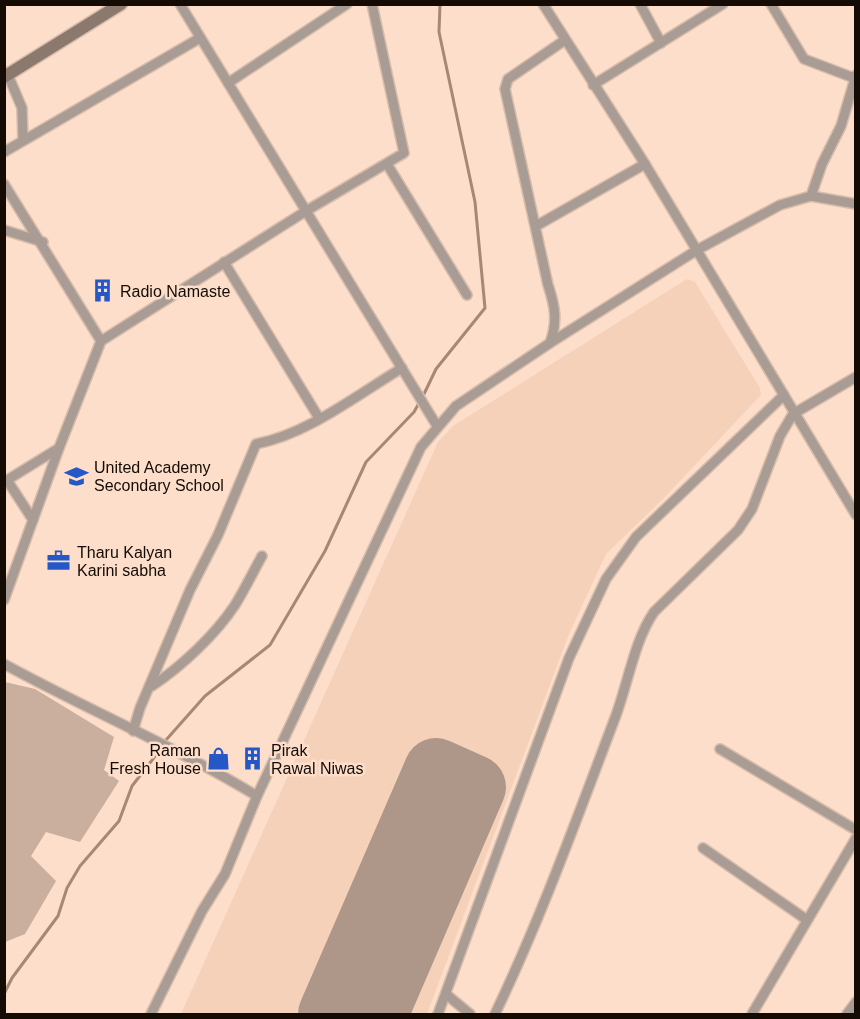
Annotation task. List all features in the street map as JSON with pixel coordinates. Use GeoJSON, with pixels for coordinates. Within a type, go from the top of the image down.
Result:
{"type":"FeatureCollection","features":[{"type":"Feature","properties":{"kind":"street"},"geometry":{"type":"LineString","coordinates":[[22,140],[22,108],[6,74],[103,9],[122,4]]}},
{"type":"Feature","properties":{"kind":"street"},"geometry":{"type":"LineString","coordinates":[[180,4],[436,426]]}},
{"type":"Feature","properties":{"kind":"street"},"geometry":{"type":"LineString","coordinates":[[228,83],[346,4]]}},
{"type":"Feature","properties":{"kind":"street"},"geometry":{"type":"LineString","coordinates":[[4,600],[59,448],[101,341],[306,211],[404,153],[372,4]]}},
{"type":"Feature","properties":{"kind":"street"},"geometry":{"type":"LineString","coordinates":[[543,4],[645,164],[855,515]]}},
{"type":"Feature","properties":{"kind":"street"},"geometry":{"type":"LineString","coordinates":[[640,4],[661,43]]}},
{"type":"Feature","properties":{"kind":"street"},"geometry":{"type":"LineString","coordinates":[[593,85],[723,4]]}},
{"type":"Feature","properties":{"kind":"street"},"geometry":{"type":"LineString","coordinates":[[771,4],[804,59],[855,77],[841,126],[822,164],[811,196]]}},
{"type":"Feature","properties":{"kind":"street"},"geometry":{"type":"LineString","coordinates":[[4,152],[200,38]]}},
{"type":"Feature","properties":{"kind":"street"},"geometry":{"type":"LineString","coordinates":[[550,343],[555,328],[556,308],[505,89],[508,79],[565,40]]}},
{"type":"Feature","properties":{"kind":"street"},"geometry":{"type":"LineString","coordinates":[[387,164],[467,295]]}},
{"type":"Feature","properties":{"kind":"street"},"geometry":{"type":"LineString","coordinates":[[536,226],[645,164]]}},
{"type":"Feature","properties":{"kind":"street"},"geometry":{"type":"LineString","coordinates":[[4,184],[43,242],[101,341]]}},
{"type":"Feature","properties":{"kind":"street"},"geometry":{"type":"LineString","coordinates":[[151,1014],[202,911],[225,874],[257,796],[421,447],[436,426],[456,406],[550,343],[697,250],[780,205],[811,196],[855,204]]}},
{"type":"Feature","properties":{"kind":"street"},"geometry":{"type":"LineString","coordinates":[[4,230],[43,242]]}},
{"type":"Feature","properties":{"kind":"street"},"geometry":{"type":"LineString","coordinates":[[224,262],[319,418]]}},
{"type":"Feature","properties":{"kind":"street"},"geometry":{"type":"LineString","coordinates":[[133,731],[140,708],[152,686],[190,590],[218,535],[256,444],[274,441],[319,418],[402,368]]}},
{"type":"Feature","properties":{"kind":"street"},"geometry":{"type":"LineString","coordinates":[[495,1014],[530,941],[626,689],[646,624],[654,612],[738,530],[752,509],[780,436],[793,414],[855,377]]}},
{"type":"Feature","properties":{"kind":"street"},"geometry":{"type":"LineString","coordinates":[[438,1014],[447,995],[462,946],[569,658],[606,579],[636,537],[784,395]]}},
{"type":"Feature","properties":{"kind":"street"},"geometry":{"type":"LineString","coordinates":[[33,520],[6,481],[59,448]]}},
{"type":"Feature","properties":{"kind":"street"},"geometry":{"type":"LineString","coordinates":[[152,686],[168,675],[204,642],[233,608],[262,556]]}},
{"type":"Feature","properties":{"kind":"street"},"geometry":{"type":"LineString","coordinates":[[4,664],[133,731],[201,762],[257,796]]}},
{"type":"Feature","properties":{"kind":"street"},"geometry":{"type":"LineString","coordinates":[[720,749],[855,830]]}},
{"type":"Feature","properties":{"kind":"street"},"geometry":{"type":"LineString","coordinates":[[752,1014],[855,838]]}},
{"type":"Feature","properties":{"kind":"street"},"geometry":{"type":"LineString","coordinates":[[703,848],[807,920]]}},
{"type":"Feature","properties":{"kind":"street"},"geometry":{"type":"LineString","coordinates":[[447,995],[470,1014]]}},
{"type":"Feature","properties":{"kind":"street"},"geometry":{"type":"LineString","coordinates":[[847,1014],[855,1002]]}},
{"type":"Feature","properties":{"kind":"shaded area"},"geometry":{"type":"Polygon","coordinates":[[[687,279],[695,282],[760,388],[761,395],[662,500],[606,554],[569,634],[427,1014],[181,1014],[438,442],[453,426],[687,279]]]}},
{"type":"Feature","properties":{"kind":"shaded area"},"geometry":{"type":"Polygon","coordinates":[[[5,682],[35,689],[114,737],[104,770],[119,781],[80,842],[46,832],[31,856],[56,881],[25,934],[5,942],[5,682]]]}},
{"type":"Feature","properties":{"kind":"waterway"},"geometry":{"type":"LineString","coordinates":[[424,394],[436,369],[485,308],[475,202],[439,32],[440,4]]}},
{"type":"Feature","properties":{"kind":"waterway"},"geometry":{"type":"LineString","coordinates":[[166,740],[205,696],[270,645],[325,551],[366,462],[414,412],[419,403]]}},
{"type":"Feature","properties":{"kind":"waterway"},"geometry":{"type":"LineString","coordinates":[[4,994],[12,978],[58,916],[67,888],[80,866],[119,821],[132,786],[160,750]]}},
{"type":"Feature","properties":{"kind":"runway"},"geometry":{"type":"LineString","coordinates":[[330,1014],[436,770],[474,787],[376,1014]]}},
{"type":"Feature","properties":{"kind":"place","name":"Radio Namaste"},"geometry":{"type":"Point","coordinates":[102,291]}},
{"type":"Feature","properties":{"kind":"place","name":"United Academy Secondary School"},"geometry":{"type":"Point","coordinates":[76,476]}},
{"type":"Feature","properties":{"kind":"place","name":"Tharu Kalyan Karini sabha"},"geometry":{"type":"Point","coordinates":[59,561]}},
{"type":"Feature","properties":{"kind":"place","name":"Raman Fresh House"},"geometry":{"type":"Point","coordinates":[219,759]}},
{"type":"Feature","properties":{"kind":"place","name":"Pirak Rawal Niwas"},"geometry":{"type":"Point","coordinates":[253,759]}}]}
